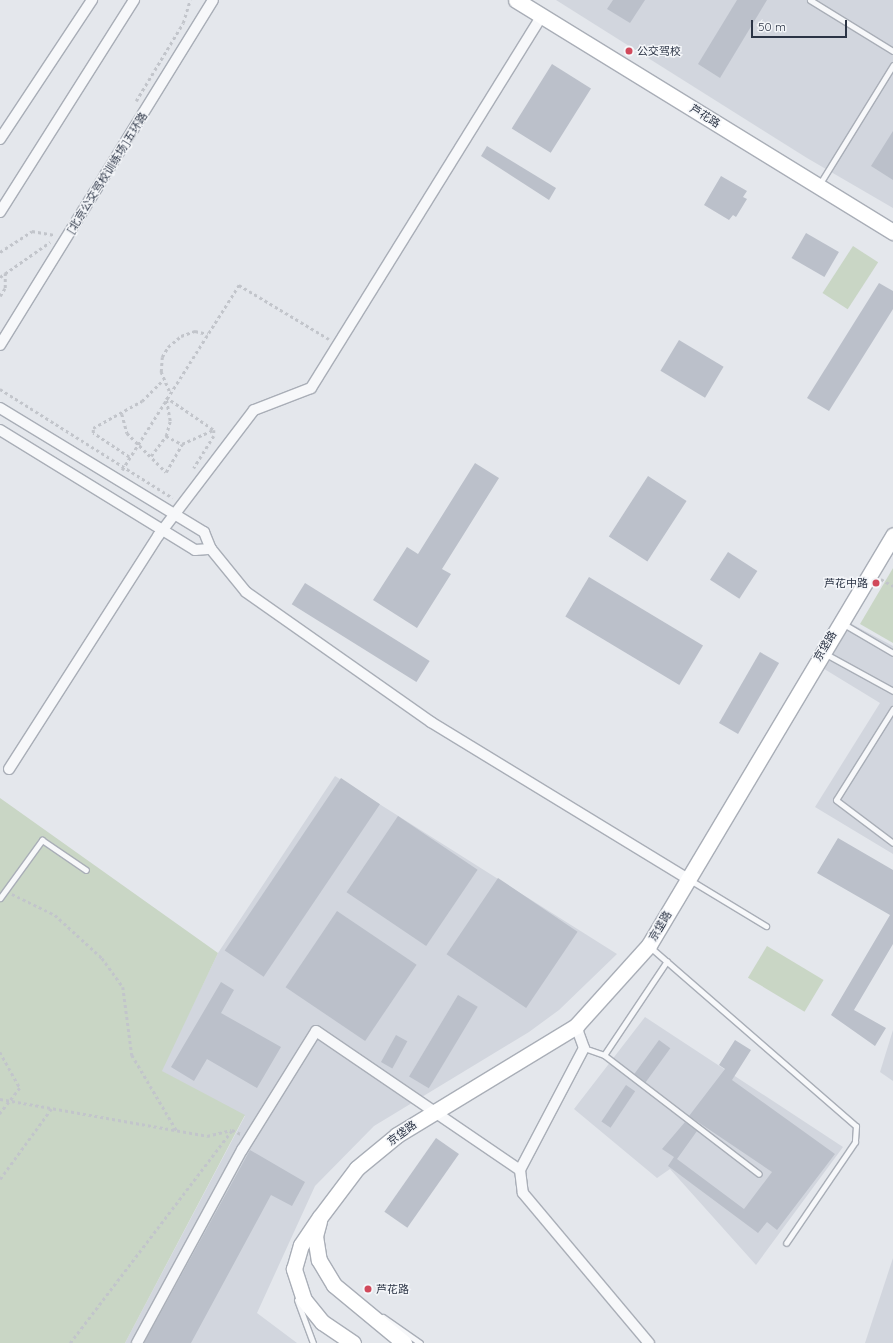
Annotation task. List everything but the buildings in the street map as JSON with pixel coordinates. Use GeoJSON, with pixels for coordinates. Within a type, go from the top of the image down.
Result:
{"type":"FeatureCollection","features":[{"type":"Feature","properties":{"kind":"street"},"geometry":{"type":"LineString","coordinates":[[0,139],[92,0]]}},
{"type":"Feature","properties":{"kind":"street"},"geometry":{"type":"LineString","coordinates":[[0,212],[134,0]]}},
{"type":"Feature","properties":{"kind":"street","name":"[北京公交驾校训练场]五环路"},"geometry":{"type":"LineString","coordinates":[[0,345],[213,0]]}},
{"type":"Feature","properties":{"kind":"street","name":"芦花路"},"geometry":{"type":"LineString","coordinates":[[516,0],[893,232]]}},
{"type":"Feature","properties":{"kind":"street"},"geometry":{"type":"LineString","coordinates":[[9,770],[163,530],[184,505],[254,410],[311,388],[542,16]]}},
{"type":"Feature","properties":{"kind":"street"},"geometry":{"type":"LineString","coordinates":[[0,408],[204,532],[211,549],[246,592],[395,697],[688,879]]}},
{"type":"Feature","properties":{"kind":"street"},"geometry":{"type":"LineString","coordinates":[[0,430],[196,550],[211,549]]}},
{"type":"Feature","properties":{"kind":"street","name":"京垡路"},"geometry":{"type":"LineString","coordinates":[[320,1217],[357,1168],[397,1135],[576,1026],[649,945],[821,651],[893,535]]}},
{"type":"Feature","properties":{"kind":"street"},"geometry":{"type":"LineString","coordinates":[[576,1026],[584,1048],[520,1170],[523,1193],[649,1343]]}},
{"type":"Feature","properties":{"kind":"street"},"geometry":{"type":"LineString","coordinates":[[137,1343],[250,1138],[316,1031],[436,1110],[520,1170]]}},
{"type":"Feature","properties":{"kind":"street"},"geometry":{"type":"LineString","coordinates":[[320,1217],[301,1245],[294,1269],[304,1300],[322,1322],[353,1343]]}},
{"type":"Feature","properties":{"kind":"street"},"geometry":{"type":"LineString","coordinates":[[320,1217],[316,1249],[334,1285],[404,1343]]}},
{"type":"Feature","properties":{"kind":"lane"},"geometry":{"type":"LineString","coordinates":[[810,0],[893,52]]}},
{"type":"Feature","properties":{"kind":"lane"},"geometry":{"type":"LineString","coordinates":[[818,185],[893,65]]}},
{"type":"Feature","properties":{"kind":"lane"},"geometry":{"type":"LineString","coordinates":[[840,622],[893,652]]}},
{"type":"Feature","properties":{"kind":"lane"},"geometry":{"type":"LineString","coordinates":[[821,651],[893,691]]}},
{"type":"Feature","properties":{"kind":"lane"},"geometry":{"type":"LineString","coordinates":[[893,709],[836,800],[893,843]]}},
{"type":"Feature","properties":{"kind":"lane"},"geometry":{"type":"LineString","coordinates":[[0,898],[42,840],[86,870]]}},
{"type":"Feature","properties":{"kind":"lane"},"geometry":{"type":"LineString","coordinates":[[688,879],[766,926]]}},
{"type":"Feature","properties":{"kind":"lane"},"geometry":{"type":"LineString","coordinates":[[649,945],[856,1126],[855,1142],[786,1242]]}},
{"type":"Feature","properties":{"kind":"lane"},"geometry":{"type":"LineString","coordinates":[[604,1055],[667,962]]}},
{"type":"Feature","properties":{"kind":"lane"},"geometry":{"type":"LineString","coordinates":[[584,1048],[604,1055],[759,1174]]}},
{"type":"Feature","properties":{"kind":"lane"},"geometry":{"type":"LineString","coordinates":[[294,1269],[302,1320],[314,1343]]}},
{"type":"Feature","properties":{"kind":"lane"},"geometry":{"type":"LineString","coordinates":[[334,1285],[420,1343]]}},
{"type":"Feature","properties":{"kind":"path"},"geometry":{"type":"LineString","coordinates":[[0,252],[32,232],[58,236],[0,277]]}},
{"type":"Feature","properties":{"kind":"path"},"geometry":{"type":"LineString","coordinates":[[0,296],[5,288],[5,273]]}},
{"type":"Feature","properties":{"kind":"path"},"geometry":{"type":"LineString","coordinates":[[117,479],[137,442],[239,284],[338,344]]}},
{"type":"Feature","properties":{"kind":"path"},"geometry":{"type":"LineString","coordinates":[[169,391],[163,380],[162,357],[168,347],[180,336],[195,331],[208,334]]}},
{"type":"Feature","properties":{"kind":"path"},"geometry":{"type":"LineString","coordinates":[[129,457],[93,433],[93,428],[122,414],[142,401],[163,380]]}},
{"type":"Feature","properties":{"kind":"path"},"geometry":{"type":"LineString","coordinates":[[0,389],[184,505]]}},
{"type":"Feature","properties":{"kind":"path"},"geometry":{"type":"LineString","coordinates":[[166,397],[214,430]]}},
{"type":"Feature","properties":{"kind":"path"},"geometry":{"type":"LineString","coordinates":[[151,456],[166,436],[170,421],[166,397]]}},
{"type":"Feature","properties":{"kind":"path"},"geometry":{"type":"LineString","coordinates":[[122,414],[123,427],[166,472],[182,444],[214,430]]}},
{"type":"Feature","properties":{"kind":"path"},"geometry":{"type":"LineString","coordinates":[[190,474],[214,436],[214,430]]}},
{"type":"Feature","properties":{"kind":"path"},"geometry":{"type":"LineString","coordinates":[[166,436],[182,444]]}},
{"type":"Feature","properties":{"kind":"path"},"geometry":{"type":"LineString","coordinates":[[174,499],[178,493]]}},
{"type":"Feature","properties":{"kind":"path"},"geometry":{"type":"LineString","coordinates":[[6,891],[55,915],[102,958],[123,987],[132,1055],[177,1130]]}},
{"type":"Feature","properties":{"kind":"path"},"geometry":{"type":"LineString","coordinates":[[0,1052],[20,1088],[11,1103],[0,1114]]}},
{"type":"Feature","properties":{"kind":"path"},"geometry":{"type":"LineString","coordinates":[[0,1099],[11,1103],[207,1136],[232,1130],[250,1138]]}},
{"type":"Feature","properties":{"kind":"path"},"geometry":{"type":"LineString","coordinates":[[0,1179],[50,1109]]}},
{"type":"Feature","properties":{"kind":"path"},"geometry":{"type":"LineString","coordinates":[[70,1343],[232,1130]]}},
{"type":"Feature","properties":{"kind":"shaded area"},"geometry":{"type":"Polygon","coordinates":[[[556,0],[893,0],[893,208],[807,158],[556,0]]]}},
{"type":"Feature","properties":{"kind":"shaded area"},"geometry":{"type":"Polygon","coordinates":[[[850,623],[893,646],[893,854],[815,807],[880,703],[821,667],[850,623]]]}},
{"type":"Feature","properties":{"kind":"shaded area"},"geometry":{"type":"Polygon","coordinates":[[[335,776],[617,954],[559,1010],[529,1032],[374,1126],[315,1186],[257,1313],[297,1343],[125,1343],[245,1116],[161,1071],[218,953],[335,776]]]}},
{"type":"Feature","properties":{"kind":"shaded area"},"geometry":{"type":"Polygon","coordinates":[[[645,1017],[843,1147],[756,1265],[670,1169],[657,1178],[574,1109],[645,1017]]]}},
{"type":"Feature","properties":{"kind":"shaded area"},"geometry":{"type":"Polygon","coordinates":[[[893,1030],[893,1081],[880,1072],[893,1030]]]}},
{"type":"Feature","properties":{"kind":"shaded area"},"geometry":{"type":"Polygon","coordinates":[[[893,1258],[893,1343],[865,1343],[893,1258]]]}},
{"type":"Feature","properties":{"kind":"green space"},"geometry":{"type":"Polygon","coordinates":[[[853,246],[878,262],[848,309],[823,293],[853,246]]]}},
{"type":"Feature","properties":{"kind":"green space"},"geometry":{"type":"Polygon","coordinates":[[[893,568],[893,643],[860,624],[893,568]]]}},
{"type":"Feature","properties":{"kind":"green space"},"geometry":{"type":"Polygon","coordinates":[[[0,798],[218,953],[162,1071],[245,1115],[125,1343],[0,1343],[0,798]]]}},
{"type":"Feature","properties":{"kind":"green space"},"geometry":{"type":"Polygon","coordinates":[[[767,946],[824,980],[805,1012],[748,978],[767,946]]]}},
{"type":"Feature","properties":{"kind":"place","name":"公交驾校"},"geometry":{"type":"Point","coordinates":[629,51]}},
{"type":"Feature","properties":{"kind":"place","name":"芦花中路"},"geometry":{"type":"Point","coordinates":[876,583]}},
{"type":"Feature","properties":{"kind":"place","name":"芦花路"},"geometry":{"type":"Point","coordinates":[368,1289]}}]}
